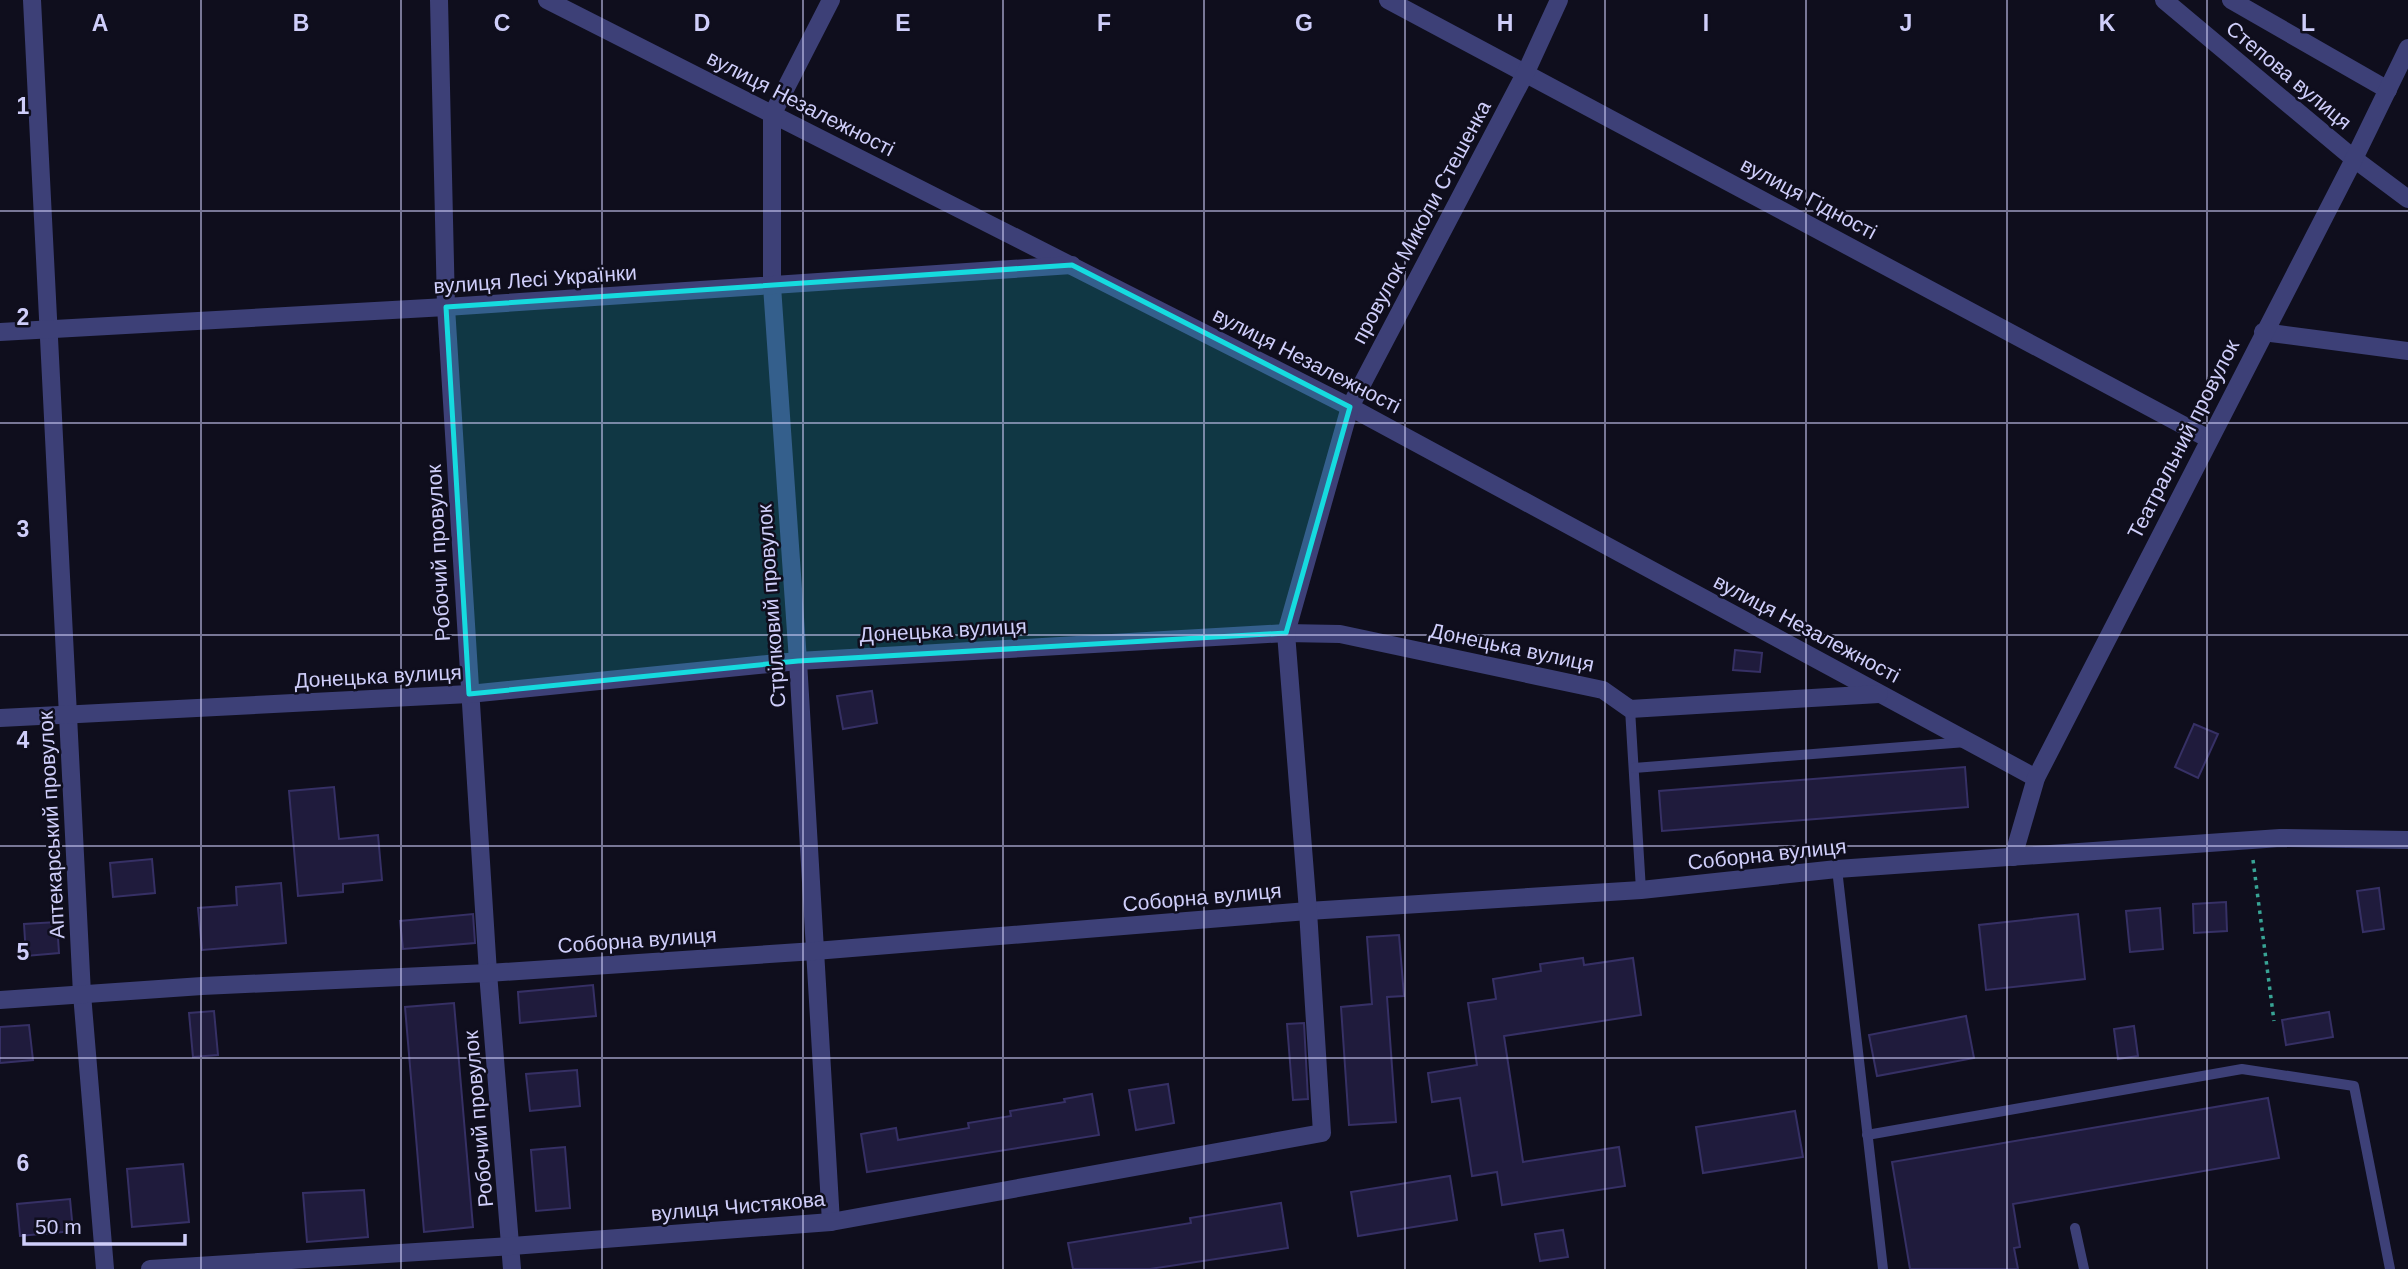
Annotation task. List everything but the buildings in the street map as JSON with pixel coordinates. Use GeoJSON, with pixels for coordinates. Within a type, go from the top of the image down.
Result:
{"type":"FeatureCollection","features":[{"type":"Feature","properties":{"kind":"street","name":"Аптекарський провулок"},"geometry":{"type":"LineString","coordinates":[[32,0],[82,994],[105,1269]]}},
{"type":"Feature","properties":{"kind":"street","name":"Робочий провулок"},"geometry":{"type":"LineString","coordinates":[[439,0],[446,307],[488,973],[512,1269]]}},
{"type":"Feature","properties":{"kind":"street","name":"вулиця Незалежності"},"geometry":{"type":"LineString","coordinates":[[547,0],[1350,407],[2036,778]]}},
{"type":"Feature","properties":{"kind":"street","name":"Стрілковий провулок"},"geometry":{"type":"LineString","coordinates":[[831,0],[772,115],[772,286],[798,662],[831,1222]]}},
{"type":"Feature","properties":{"kind":"street","name":"вулиця Гідності"},"geometry":{"type":"LineString","coordinates":[[1388,0],[2209,439]]}},
{"type":"Feature","properties":{"kind":"street","name":"провулок Миколи Стешенка"},"geometry":{"type":"LineString","coordinates":[[1322,1133],[1286,633],[1350,407],[1526,72],[1559,0]]}},
{"type":"Feature","properties":{"kind":"street","name":"Степова вулиця"},"geometry":{"type":"LineString","coordinates":[[2164,0],[2353,158]]}},
{"type":"Feature","properties":{"kind":"street","name":"Степова вулиця"},"geometry":{"type":"LineString","coordinates":[[2231,0],[2388,90]]}},
{"type":"Feature","properties":{"kind":"street","name":"Театральний провулок"},"geometry":{"type":"LineString","coordinates":[[2013,857],[2036,778],[2408,48]]}},
{"type":"Feature","properties":{"kind":"street"},"geometry":{"type":"LineString","coordinates":[[2353,158],[2408,199]]}},
{"type":"Feature","properties":{"kind":"street","name":"вулиця Лесі Українки"},"geometry":{"type":"LineString","coordinates":[[0,332],[446,307],[1072,265]]}},
{"type":"Feature","properties":{"kind":"street"},"geometry":{"type":"LineString","coordinates":[[2263,332],[2408,351]]}},
{"type":"Feature","properties":{"kind":"street","name":"Донецька вулиця"},"geometry":{"type":"LineString","coordinates":[[0,718],[469,694],[798,662],[1286,633],[1340,634],[1603,690],[1630,709]]}},
{"type":"Feature","properties":{"kind":"street"},"geometry":{"type":"LineString","coordinates":[[1630,709],[1879,694]]}},
{"type":"Feature","properties":{"kind":"street","name":"Соборна вулиця"},"geometry":{"type":"LineString","coordinates":[[0,1000],[215,985],[488,973],[815,951],[1308,911],[1640,890],[1837,869],[2280,838],[2408,840]]}},
{"type":"Feature","properties":{"kind":"street","name":"вулиця Чистякова"},"geometry":{"type":"LineString","coordinates":[[150,1269],[831,1222],[1322,1133]]}},
{"type":"Feature","properties":{"kind":"lane"},"geometry":{"type":"LineString","coordinates":[[1630,709],[1640,890]]}},
{"type":"Feature","properties":{"kind":"lane"},"geometry":{"type":"LineString","coordinates":[[1634,768],[1969,742]]}},
{"type":"Feature","properties":{"kind":"lane"},"geometry":{"type":"LineString","coordinates":[[1837,869],[1883,1269]]}},
{"type":"Feature","properties":{"kind":"lane"},"geometry":{"type":"LineString","coordinates":[[1867,1135],[2242,1069],[2354,1086],[2390,1269]]}},
{"type":"Feature","properties":{"kind":"lane"},"geometry":{"type":"LineString","coordinates":[[2075,1228],[2084,1269]]}},
{"type":"Feature","properties":{"kind":"path"},"geometry":{"type":"LineString","coordinates":[[2274,1021],[2252,862],[2280,838]]}},
{"type":"Feature","properties":{"kind":"highlighted area"},"geometry":{"type":"Polygon","coordinates":[[[1072,265],[1350,407],[1286,633],[798,661],[469,694],[446,307],[1072,265]]]}}]}
